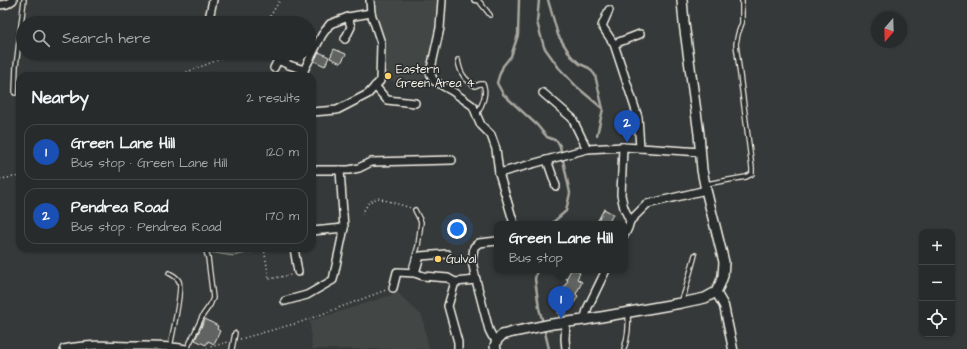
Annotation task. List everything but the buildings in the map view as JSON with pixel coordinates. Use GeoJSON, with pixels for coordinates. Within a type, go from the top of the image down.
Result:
{"type":"FeatureCollection","features":[{"type":"Feature","properties":{"kind":"main road"},"geometry":{"type":"LineString","coordinates":[[497,344],[502,335],[513,332],[552,324],[628,313],[681,303],[705,298],[716,292],[723,276],[724,262],[702,170],[682,0]]}},
{"type":"Feature","properties":{"kind":"street"},"geometry":{"type":"LineString","coordinates":[[0,5],[7,4],[13,0]]}},
{"type":"Feature","properties":{"kind":"street"},"geometry":{"type":"LineString","coordinates":[[210,16],[213,0]]}},
{"type":"Feature","properties":{"kind":"street"},"geometry":{"type":"LineString","coordinates":[[316,112],[337,110],[368,94],[380,81],[381,43],[371,12],[370,0]]}},
{"type":"Feature","properties":{"kind":"street"},"geometry":{"type":"LineString","coordinates":[[442,0],[440,28],[430,73],[434,81],[474,106],[481,125],[491,134],[496,149],[499,173],[513,221]]}},
{"type":"Feature","properties":{"kind":"street"},"geometry":{"type":"LineString","coordinates":[[609,10],[602,26],[614,44],[638,117],[640,148]]}},
{"type":"Feature","properties":{"kind":"street"},"geometry":{"type":"LineString","coordinates":[[316,46],[330,24],[348,17],[371,12]]}},
{"type":"Feature","properties":{"kind":"street"},"geometry":{"type":"LineString","coordinates":[[345,39],[350,27],[348,17]]}},
{"type":"Feature","properties":{"kind":"street"},"geometry":{"type":"LineString","coordinates":[[614,44],[640,34]]}},
{"type":"Feature","properties":{"kind":"street"},"geometry":{"type":"LineString","coordinates":[[274,68],[278,60],[300,72]]}},
{"type":"Feature","properties":{"kind":"street"},"geometry":{"type":"LineString","coordinates":[[303,72],[309,60]]}},
{"type":"Feature","properties":{"kind":"street"},"geometry":{"type":"LineString","coordinates":[[375,86],[387,100],[415,103]]}},
{"type":"Feature","properties":{"kind":"street"},"geometry":{"type":"LineString","coordinates":[[543,93],[572,118],[587,149]]}},
{"type":"Feature","properties":{"kind":"street"},"geometry":{"type":"LineString","coordinates":[[623,148],[621,195],[624,208],[630,221]]}},
{"type":"Feature","properties":{"kind":"street"},"geometry":{"type":"LineString","coordinates":[[499,173],[587,149],[640,148],[701,152]]}},
{"type":"Feature","properties":{"kind":"street"},"geometry":{"type":"LineString","coordinates":[[316,170],[359,168],[371,162],[452,160]]}},
{"type":"Feature","properties":{"kind":"street"},"geometry":{"type":"LineString","coordinates":[[547,160],[556,186]]}},
{"type":"Feature","properties":{"kind":"street"},"geometry":{"type":"LineString","coordinates":[[285,301],[307,295],[333,280],[344,228],[340,170]]}},
{"type":"Feature","properties":{"kind":"street"},"geometry":{"type":"LineString","coordinates":[[628,228],[630,221],[647,204],[705,187]]}},
{"type":"Feature","properties":{"kind":"street"},"geometry":{"type":"LineString","coordinates":[[316,231],[344,228]]}},
{"type":"Feature","properties":{"kind":"street"},"geometry":{"type":"LineString","coordinates":[[494,241],[479,243],[474,247],[472,261],[489,330],[497,344]]}},
{"type":"Feature","properties":{"kind":"street"},"geometry":{"type":"LineString","coordinates":[[295,252],[298,271]]}},
{"type":"Feature","properties":{"kind":"street"},"geometry":{"type":"LineString","coordinates":[[412,273],[420,256],[447,254]]}},
{"type":"Feature","properties":{"kind":"street"},"geometry":{"type":"LineString","coordinates":[[393,288],[396,272],[448,278],[455,282],[476,280]]}},
{"type":"Feature","properties":{"kind":"street"},"geometry":{"type":"LineString","coordinates":[[584,320],[588,307],[605,273]]}},
{"type":"Feature","properties":{"kind":"street"},"geometry":{"type":"LineString","coordinates":[[455,282],[448,306],[458,342],[458,349]]}},
{"type":"Feature","properties":{"kind":"street"},"geometry":{"type":"LineString","coordinates":[[716,292],[724,306],[733,349]]}},
{"type":"Feature","properties":{"kind":"street"},"geometry":{"type":"LineString","coordinates":[[566,323],[566,349]]}},
{"type":"Feature","properties":{"kind":"street"},"geometry":{"type":"LineString","coordinates":[[64,349],[90,345],[170,347],[187,349]]}},
{"type":"Feature","properties":{"kind":"lane"},"geometry":{"type":"LineString","coordinates":[[22,16],[24,0]]}},
{"type":"Feature","properties":{"kind":"lane"},"geometry":{"type":"LineString","coordinates":[[474,0],[479,1],[490,15]]}},
{"type":"Feature","properties":{"kind":"lane"},"geometry":{"type":"LineString","coordinates":[[705,187],[746,177],[752,174],[736,44],[742,23],[742,0]]}},
{"type":"Feature","properties":{"kind":"lane"},"geometry":{"type":"LineString","coordinates":[[15,93],[17,60]]}},
{"type":"Feature","properties":{"kind":"lane"},"geometry":{"type":"LineString","coordinates":[[458,60],[462,74],[471,84],[475,86],[483,84],[485,87],[485,92],[477,116]]}},
{"type":"Feature","properties":{"kind":"lane"},"geometry":{"type":"LineString","coordinates":[[412,273],[418,246],[421,222],[415,210]]}},
{"type":"Feature","properties":{"kind":"lane"},"geometry":{"type":"LineString","coordinates":[[187,349],[213,298],[206,252]]}},
{"type":"Feature","properties":{"kind":"lane"},"geometry":{"type":"LineString","coordinates":[[681,303],[695,255]]}},
{"type":"Feature","properties":{"kind":"lane"},"geometry":{"type":"LineString","coordinates":[[169,273],[176,277],[180,284],[179,298],[170,347]]}},
{"type":"Feature","properties":{"kind":"lane"},"geometry":{"type":"LineString","coordinates":[[624,349],[627,342],[629,326],[628,313]]}},
{"type":"Feature","properties":{"kind":"lane"},"geometry":{"type":"LineString","coordinates":[[232,349],[235,334]]}},
{"type":"Feature","properties":{"kind":"path"},"geometry":{"type":"LineString","coordinates":[[270,16],[280,0]]}},
{"type":"Feature","properties":{"kind":"path"},"geometry":{"type":"LineString","coordinates":[[187,72],[218,60]]}},
{"type":"Feature","properties":{"kind":"path"},"geometry":{"type":"LineString","coordinates":[[0,179],[16,177]]}},
{"type":"Feature","properties":{"kind":"path"},"geometry":{"type":"LineString","coordinates":[[362,214],[369,202],[378,198],[415,210]]}},
{"type":"Feature","properties":{"kind":"path"},"geometry":{"type":"LineString","coordinates":[[265,252],[269,279],[295,275],[298,271]]}},
{"type":"Feature","properties":{"kind":"path"},"geometry":{"type":"LineString","coordinates":[[203,349],[301,322],[393,288]]}},
{"type":"Feature","properties":{"kind":"shaded area"},"geometry":{"type":"Polygon","coordinates":[[[367,0],[444,0],[422,86],[386,80],[367,0]]]}},
{"type":"Feature","properties":{"kind":"shaded area"},"geometry":{"type":"Polygon","coordinates":[[[209,252],[251,252],[233,256],[209,252]]]}},
{"type":"Feature","properties":{"kind":"shaded area"},"geometry":{"type":"Polygon","coordinates":[[[398,293],[422,316],[429,349],[312,349],[310,321],[398,293]]]}},
{"type":"Feature","properties":{"kind":"waterway"},"geometry":{"type":"LineString","coordinates":[[519,0],[518,35],[511,56],[503,66],[497,83],[503,94],[537,125],[547,137],[557,141],[560,146],[570,193],[566,211],[554,221]]}},
{"type":"Feature","properties":{"kind":"waterway"},"geometry":{"type":"LineString","coordinates":[[539,0],[537,22],[544,47],[559,68],[577,87],[603,109],[597,135]]}},
{"type":"Feature","properties":{"kind":"waterway"},"geometry":{"type":"LineString","coordinates":[[548,0],[558,35],[571,56],[580,64],[589,68],[595,75],[603,109]]}},
{"type":"Feature","properties":{"kind":"waterway"},"geometry":{"type":"LineString","coordinates":[[536,273],[535,279],[539,308],[543,323]]}},
{"type":"Feature","properties":{"kind":"waterway"},"geometry":{"type":"LineString","coordinates":[[544,328],[549,349]]}},
{"type":"Feature","properties":{"kind":"place","name":"Eastern Green Area 4"},"geometry":{"type":"Point","coordinates":[388,76]}},
{"type":"Feature","properties":{"kind":"place","name":"Pendrea Road"},"geometry":{"type":"Point","coordinates":[627,143]}},
{"type":"Feature","properties":{"kind":"place","name":"Gulval"},"geometry":{"type":"Point","coordinates":[438,259]}},
{"type":"Feature","properties":{"kind":"place","name":"Green Lane Hill"},"geometry":{"type":"Point","coordinates":[561,319]}}]}
